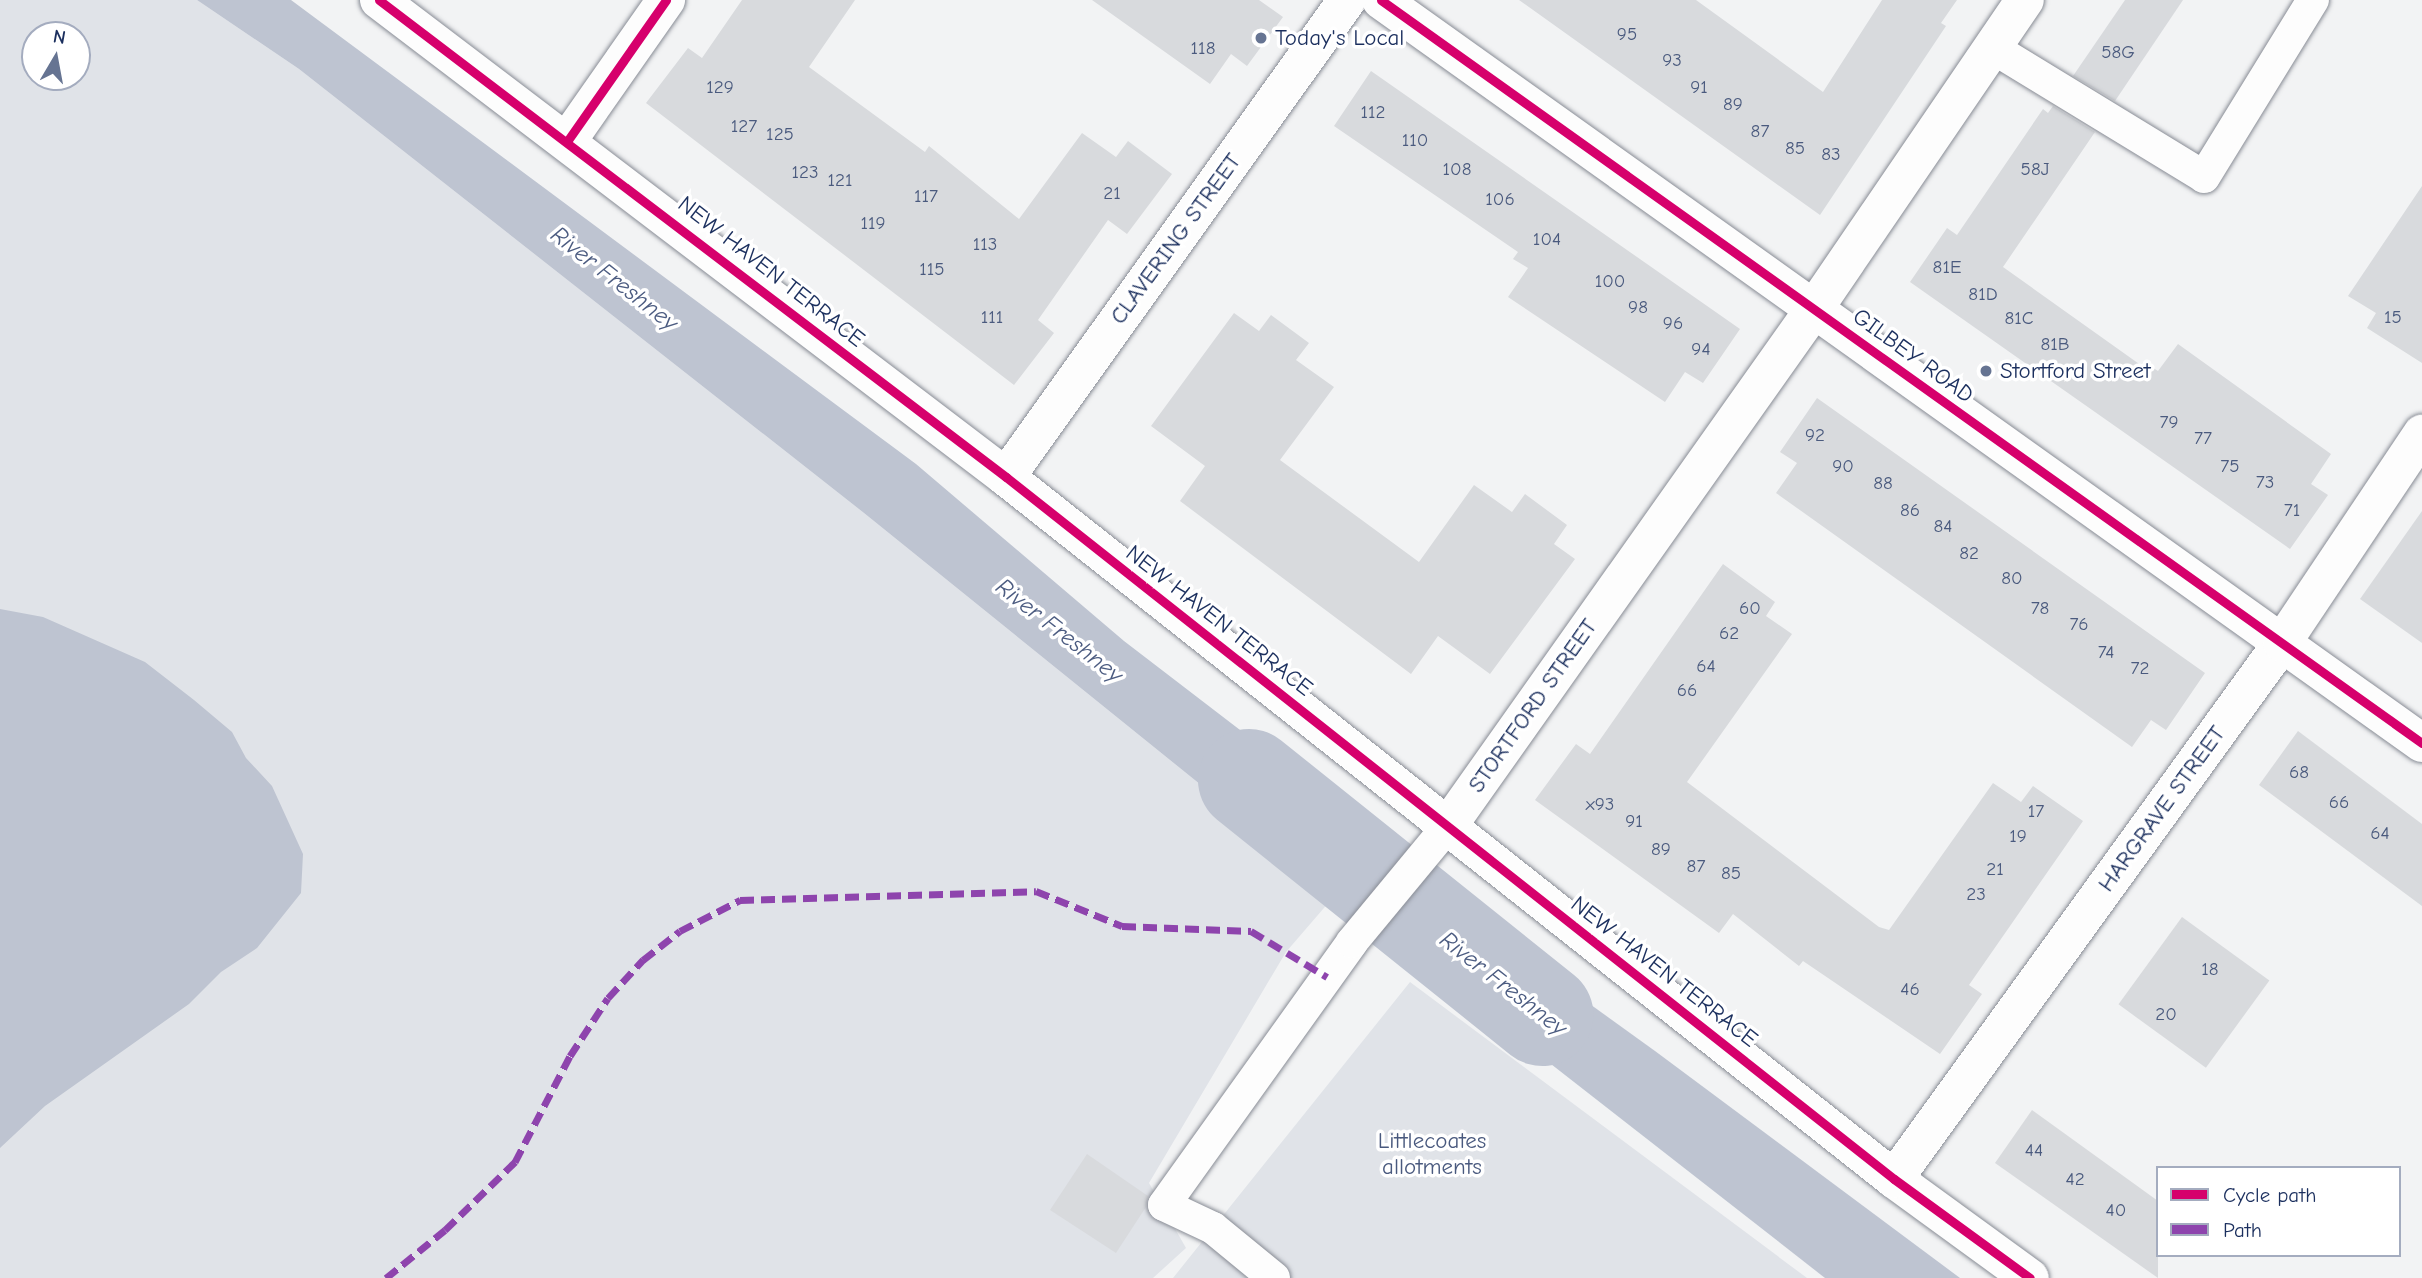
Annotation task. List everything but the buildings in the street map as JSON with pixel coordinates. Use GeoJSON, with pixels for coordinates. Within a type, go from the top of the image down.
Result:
{"type":"FeatureCollection","features":[{"type":"Feature","properties":{"kind":"street","name":"NEW HAVEN TERRACE"},"geometry":{"type":"LineString","coordinates":[[379,0],[568,140],[1006,477],[1894,1179],[2030,1278]]}},
{"type":"Feature","properties":{"kind":"street"},"geometry":{"type":"LineString","coordinates":[[568,140],[666,0]]}},
{"type":"Feature","properties":{"kind":"street","name":"CLAVERING STREET"},"geometry":{"type":"LineString","coordinates":[[1006,477],[1347,0]]}},
{"type":"Feature","properties":{"kind":"street","name":"GILBEY ROAD"},"geometry":{"type":"LineString","coordinates":[[1381,0],[2422,743]]}},
{"type":"Feature","properties":{"kind":"street","name":"STORTFORD STREET"},"geometry":{"type":"LineString","coordinates":[[1448,826],[1814,309],[2025,0]]}},
{"type":"Feature","properties":{"kind":"street","name":"HARGRAVE STREET"},"geometry":{"type":"LineString","coordinates":[[1894,1179],[2282,643],[2422,434]]}},
{"type":"Feature","properties":{"kind":"lane"},"geometry":{"type":"LineString","coordinates":[[1993,48],[2204,177],[2313,0]]}},
{"type":"Feature","properties":{"kind":"lane"},"geometry":{"type":"LineString","coordinates":[[1274,1278],[1213,1228],[1164,1205],[1352,942],[1422,862],[1448,826]]}},
{"type":"Feature","properties":{"kind":"green space"},"geometry":{"type":"Polygon","coordinates":[[[0,0],[197,0],[299,69],[864,513],[1336,894],[1286,952],[1149,1183],[1186,1248],[1153,1278],[0,1278],[0,0]]]}},
{"type":"Feature","properties":{"kind":"green space","name":"Littlecoates allotments"},"geometry":{"type":"Polygon","coordinates":[[[1410,982],[1807,1278],[1173,1278],[1410,982]]]}},
{"type":"Feature","properties":{"kind":"water"},"geometry":{"type":"Polygon","coordinates":[[[197,0],[291,0],[916,464],[1124,641],[1385,841],[1336,894],[864,513],[299,69],[197,0]]]}},
{"type":"Feature","properties":{"kind":"water"},"geometry":{"type":"Polygon","coordinates":[[[0,609],[43,617],[145,662],[194,700],[232,732],[246,758],[272,786],[303,854],[301,893],[257,948],[221,972],[189,1004],[45,1106],[0,1148],[0,609]]]}},
{"type":"Feature","properties":{"kind":"water"},"geometry":{"type":"Polygon","coordinates":[[[1451,904],[1655,1051],[1960,1278],[1825,1278],[1405,950],[1451,904]]]}},
{"type":"Feature","properties":{"kind":"waterway","name":"River Freshney"},"geometry":{"type":"LineString","coordinates":[[1249,780],[1542,1015]]}},
{"type":"Feature","properties":{"kind":"marked path"},"geometry":{"type":"LineString","coordinates":[[386,1278],[445,1230],[515,1162],[570,1056],[608,998],[643,960],[680,931],[740,900],[1036,891],[1122,926],[1251,931],[1327,977]]}},
{"type":"Feature","properties":{"kind":"cycle path"},"geometry":{"type":"LineString","coordinates":[[379,0],[1006,477],[1894,1179],[2030,1278]]}},
{"type":"Feature","properties":{"kind":"cycle path"},"geometry":{"type":"LineString","coordinates":[[568,140],[666,0]]}},
{"type":"Feature","properties":{"kind":"cycle path"},"geometry":{"type":"LineString","coordinates":[[1381,0],[2422,743]]}},
{"type":"Feature","properties":{"kind":"place","name":"Today's Local"},"geometry":{"type":"Point","coordinates":[1261,38]}},
{"type":"Feature","properties":{"kind":"place","name":"Stortford Street"},"geometry":{"type":"Point","coordinates":[1986,371]}}]}
